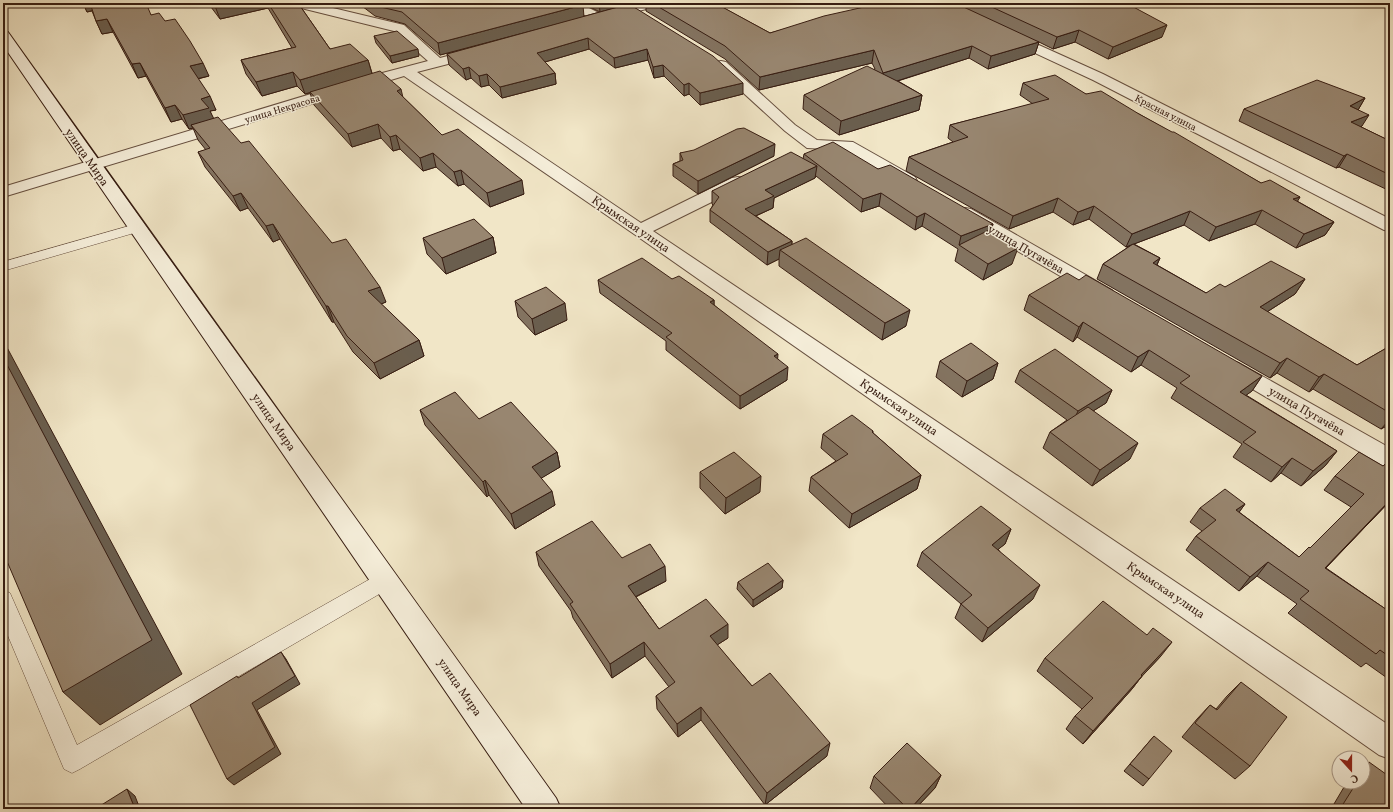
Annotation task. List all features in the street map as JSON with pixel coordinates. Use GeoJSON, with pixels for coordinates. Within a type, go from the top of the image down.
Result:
{"type":"FeatureCollection","features":[{"type":"Feature","properties":{"kind":"street"},"geometry":{"type":"LineString","coordinates":[[297,3],[398,28],[438,63]]}},
{"type":"Feature","properties":{"kind":"street"},"geometry":{"type":"LineString","coordinates":[[569,3],[597,17]]}},
{"type":"Feature","properties":{"kind":"street"},"geometry":{"type":"LineString","coordinates":[[575,24],[654,3]]}},
{"type":"Feature","properties":{"kind":"street"},"geometry":{"type":"LineString","coordinates":[[632,9],[652,22]]}},
{"type":"Feature","properties":{"kind":"street","name":"Красная улица"},"geometry":{"type":"LineString","coordinates":[[998,30],[1098,77],[1390,226]]}},
{"type":"Feature","properties":{"kind":"street","name":"улица Мира"},"geometry":{"type":"LineString","coordinates":[[3,35],[136,228],[386,580],[545,809]]}},
{"type":"Feature","properties":{"kind":"street","name":"улица Некрасова"},"geometry":{"type":"LineString","coordinates":[[3,192],[93,166],[372,80],[491,48]]}},
{"type":"Feature","properties":{"kind":"street"},"geometry":{"type":"LineString","coordinates":[[706,54],[719,62],[790,128],[805,148],[846,145],[920,187]]}},
{"type":"Feature","properties":{"kind":"street","name":"Крымская улица"},"geometry":{"type":"LineString","coordinates":[[406,71],[1390,744]]}},
{"type":"Feature","properties":{"kind":"street"},"geometry":{"type":"LineString","coordinates":[[640,230],[755,173]]}},
{"type":"Feature","properties":{"kind":"street","name":"улица Пугачёва"},"geometry":{"type":"LineString","coordinates":[[948,203],[1120,303]]}},
{"type":"Feature","properties":{"kind":"street","name":"улица Пугачёва"},"geometry":{"type":"LineString","coordinates":[[1217,359],[1390,459]]}},
{"type":"Feature","properties":{"kind":"lane"},"geometry":{"type":"LineString","coordinates":[[3,267],[136,228]]}},
{"type":"Feature","properties":{"kind":"lane"},"geometry":{"type":"LineString","coordinates":[[3,599],[72,761],[386,580]]}},
{"type":"Feature","properties":{"kind":"building"},"geometry":{"type":"Polygon","coordinates":[[[90,3],[146,3],[151,15],[159,13],[165,21],[175,19],[203,63],[190,66],[210,96],[201,99],[209,108],[183,115],[175,105],[165,108],[140,63],[132,64],[107,19],[96,21],[90,3]]]}},
{"type":"Feature","properties":{"kind":"building"},"geometry":{"type":"Polygon","coordinates":[[[213,3],[226,3],[215,6],[213,3]]]}},
{"type":"Feature","properties":{"kind":"building"},"geometry":{"type":"Polygon","coordinates":[[[268,3],[298,3],[330,49],[350,44],[368,60],[300,80],[293,72],[256,82],[241,60],[296,47],[268,3]]]}},
{"type":"Feature","properties":{"kind":"building"},"geometry":{"type":"Polygon","coordinates":[[[370,3],[579,3],[583,5],[438,43],[402,12],[372,5],[370,3]]]}},
{"type":"Feature","properties":{"kind":"building"},"geometry":{"type":"Polygon","coordinates":[[[652,3],[715,3],[770,33],[824,16],[882,3],[955,3],[1039,42],[991,56],[972,46],[883,73],[874,50],[760,77],[725,46],[652,3]]]}},
{"type":"Feature","properties":{"kind":"building"},"geometry":{"type":"Polygon","coordinates":[[[983,3],[1126,3],[1167,25],[1113,47],[1079,30],[1057,37],[983,3]]]}},
{"type":"Feature","properties":{"kind":"building"},"geometry":{"type":"Polygon","coordinates":[[[629,4],[713,56],[743,83],[700,93],[689,83],[684,85],[663,65],[653,67],[647,49],[614,58],[588,38],[537,53],[555,73],[500,87],[487,74],[479,76],[469,67],[463,69],[447,54],[629,4]]]}},
{"type":"Feature","properties":{"kind":"building"},"geometry":{"type":"Polygon","coordinates":[[[397,31],[418,49],[390,56],[374,36],[397,31]]]}},
{"type":"Feature","properties":{"kind":"building"},"geometry":{"type":"Polygon","coordinates":[[[867,66],[922,95],[841,121],[804,95],[867,66]]]}},
{"type":"Feature","properties":{"kind":"building"},"geometry":{"type":"Polygon","coordinates":[[[380,71],[401,89],[397,91],[442,135],[458,129],[522,180],[487,193],[461,170],[454,172],[433,153],[420,158],[396,135],[390,137],[378,124],[348,134],[310,92],[380,71]]]}},
{"type":"Feature","properties":{"kind":"building"},"geometry":{"type":"Polygon","coordinates":[[[1055,75],[1086,94],[1101,91],[1261,183],[1270,180],[1300,197],[1293,199],[1334,222],[1304,234],[1262,210],[1216,227],[1190,211],[1132,234],[1094,206],[1078,212],[1058,198],[1013,216],[909,157],[968,137],[950,125],[1049,99],[1023,83],[1055,75]]]}},
{"type":"Feature","properties":{"kind":"building"},"geometry":{"type":"Polygon","coordinates":[[[1317,80],[1365,98],[1350,106],[1369,115],[1351,122],[1390,141],[1390,175],[1347,154],[1344,156],[1244,109],[1317,80]]]}},
{"type":"Feature","properties":{"kind":"building"},"geometry":{"type":"Polygon","coordinates":[[[218,117],[241,143],[249,141],[332,243],[346,239],[380,287],[368,291],[419,340],[374,363],[347,336],[273,224],[266,226],[241,193],[233,196],[198,152],[210,148],[191,125],[218,117]]]}},
{"type":"Feature","properties":{"kind":"building"},"geometry":{"type":"Polygon","coordinates":[[[744,128],[775,144],[698,181],[673,164],[683,160],[680,153],[694,150],[737,129],[744,128]]]}},
{"type":"Feature","properties":{"kind":"building"},"geometry":{"type":"Polygon","coordinates":[[[833,142],[878,169],[890,165],[993,224],[961,236],[925,213],[917,217],[881,193],[863,199],[804,154],[833,142]]]}},
{"type":"Feature","properties":{"kind":"building"},"geometry":{"type":"Polygon","coordinates":[[[791,152],[817,166],[765,190],[774,196],[745,209],[792,241],[768,252],[710,210],[719,197],[712,191],[791,152]]]}},
{"type":"Feature","properties":{"kind":"building"},"geometry":{"type":"Polygon","coordinates":[[[474,219],[493,237],[442,258],[423,238],[474,219]]]}},
{"type":"Feature","properties":{"kind":"building"},"geometry":{"type":"Polygon","coordinates":[[[989,230],[1018,248],[988,264],[959,245],[989,230]]]}},
{"type":"Feature","properties":{"kind":"building"},"geometry":{"type":"Polygon","coordinates":[[[806,238],[910,310],[885,323],[780,250],[806,238]]]}},
{"type":"Feature","properties":{"kind":"building"},"geometry":{"type":"Polygon","coordinates":[[[1133,244],[1160,258],[1153,263],[1206,293],[1220,284],[1225,287],[1271,261],[1305,279],[1260,307],[1357,365],[1390,346],[1390,413],[1324,374],[1319,377],[1287,358],[1280,363],[1103,264],[1133,244]]]}},
{"type":"Feature","properties":{"kind":"building"},"geometry":{"type":"Polygon","coordinates":[[[642,258],[672,279],[679,276],[714,300],[710,302],[778,354],[774,356],[788,367],[740,396],[666,337],[672,333],[598,280],[642,258]]]}},
{"type":"Feature","properties":{"kind":"building"},"geometry":{"type":"Polygon","coordinates":[[[1067,273],[1079,280],[1086,275],[1262,376],[1240,392],[1337,451],[1313,471],[1292,458],[1282,467],[1243,442],[1256,432],[1180,383],[1190,376],[1149,350],[1138,357],[1083,322],[1079,327],[1029,295],[1067,273]]]}},
{"type":"Feature","properties":{"kind":"building"},"geometry":{"type":"Polygon","coordinates":[[[546,287],[565,303],[532,319],[515,301],[546,287]]]}},
{"type":"Feature","properties":{"kind":"building"},"geometry":{"type":"Polygon","coordinates":[[[971,343],[998,363],[967,381],[940,361],[971,343]]]}},
{"type":"Feature","properties":{"kind":"building"},"geometry":{"type":"Polygon","coordinates":[[[1055,349],[1112,390],[1078,411],[1020,370],[1055,349]]]}},
{"type":"Feature","properties":{"kind":"building"},"geometry":{"type":"Polygon","coordinates":[[[3,357],[152,640],[63,692],[3,552],[3,357]]]}},
{"type":"Feature","properties":{"kind":"building"},"geometry":{"type":"Polygon","coordinates":[[[455,392],[479,419],[511,402],[557,452],[532,467],[552,491],[511,514],[485,480],[483,482],[420,410],[455,392]]]}},
{"type":"Feature","properties":{"kind":"building"},"geometry":{"type":"Polygon","coordinates":[[[1088,407],[1138,443],[1100,470],[1050,432],[1088,407]]]}},
{"type":"Feature","properties":{"kind":"building"},"geometry":{"type":"Polygon","coordinates":[[[852,415],[873,431],[872,432],[921,475],[852,514],[811,477],[848,454],[823,434],[852,415]]]}},
{"type":"Feature","properties":{"kind":"building"},"geometry":{"type":"Polygon","coordinates":[[[734,452],[761,476],[726,498],[700,472],[734,452]]]}},
{"type":"Feature","properties":{"kind":"building"},"geometry":{"type":"Polygon","coordinates":[[[1359,452],[1383,466],[1390,460],[1390,500],[1325,568],[1390,612],[1390,657],[1380,650],[1376,654],[1300,599],[1309,591],[1268,562],[1250,577],[1196,536],[1216,520],[1200,508],[1225,489],[1245,504],[1236,510],[1299,557],[1364,494],[1335,476],[1359,452]]]}},
{"type":"Feature","properties":{"kind":"building"},"geometry":{"type":"Polygon","coordinates":[[[981,506],[1011,529],[992,545],[1040,585],[988,628],[961,604],[972,595],[922,552],[981,506]]]}},
{"type":"Feature","properties":{"kind":"building"},"geometry":{"type":"Polygon","coordinates":[[[592,521],[622,558],[650,544],[665,566],[628,586],[659,629],[706,599],[728,624],[710,636],[752,686],[770,673],[830,743],[767,793],[701,707],[677,724],[656,696],[675,682],[644,642],[610,664],[570,604],[573,602],[536,552],[592,521]]]}},
{"type":"Feature","properties":{"kind":"building"},"geometry":{"type":"Polygon","coordinates":[[[768,563],[783,580],[753,600],[738,582],[768,563]]]}},
{"type":"Feature","properties":{"kind":"building"},"geometry":{"type":"Polygon","coordinates":[[[1103,601],[1147,635],[1153,628],[1172,642],[1141,675],[1142,676],[1093,731],[1075,716],[1093,698],[1045,658],[1103,601]]]}},
{"type":"Feature","properties":{"kind":"building"},"geometry":{"type":"Polygon","coordinates":[[[281,652],[295,676],[252,703],[275,747],[227,779],[190,705],[237,676],[238,678],[281,652]]]}},
{"type":"Feature","properties":{"kind":"building"},"geometry":{"type":"Polygon","coordinates":[[[1241,682],[1287,717],[1250,766],[1195,723],[1210,705],[1217,710],[1241,682]]]}},
{"type":"Feature","properties":{"kind":"building"},"geometry":{"type":"Polygon","coordinates":[[[1154,736],[1172,751],[1149,779],[1130,764],[1154,736]]]}},
{"type":"Feature","properties":{"kind":"building"},"geometry":{"type":"Polygon","coordinates":[[[907,743],[941,775],[910,809],[908,809],[874,776],[907,743]]]}},
{"type":"Feature","properties":{"kind":"building"},"geometry":{"type":"Polygon","coordinates":[[[1371,763],[1390,777],[1390,809],[1340,809],[1352,790],[1371,790],[1371,763]]]}},
{"type":"Feature","properties":{"kind":"building"},"geometry":{"type":"Polygon","coordinates":[[[127,789],[135,809],[95,809],[127,789]]]}}]}
